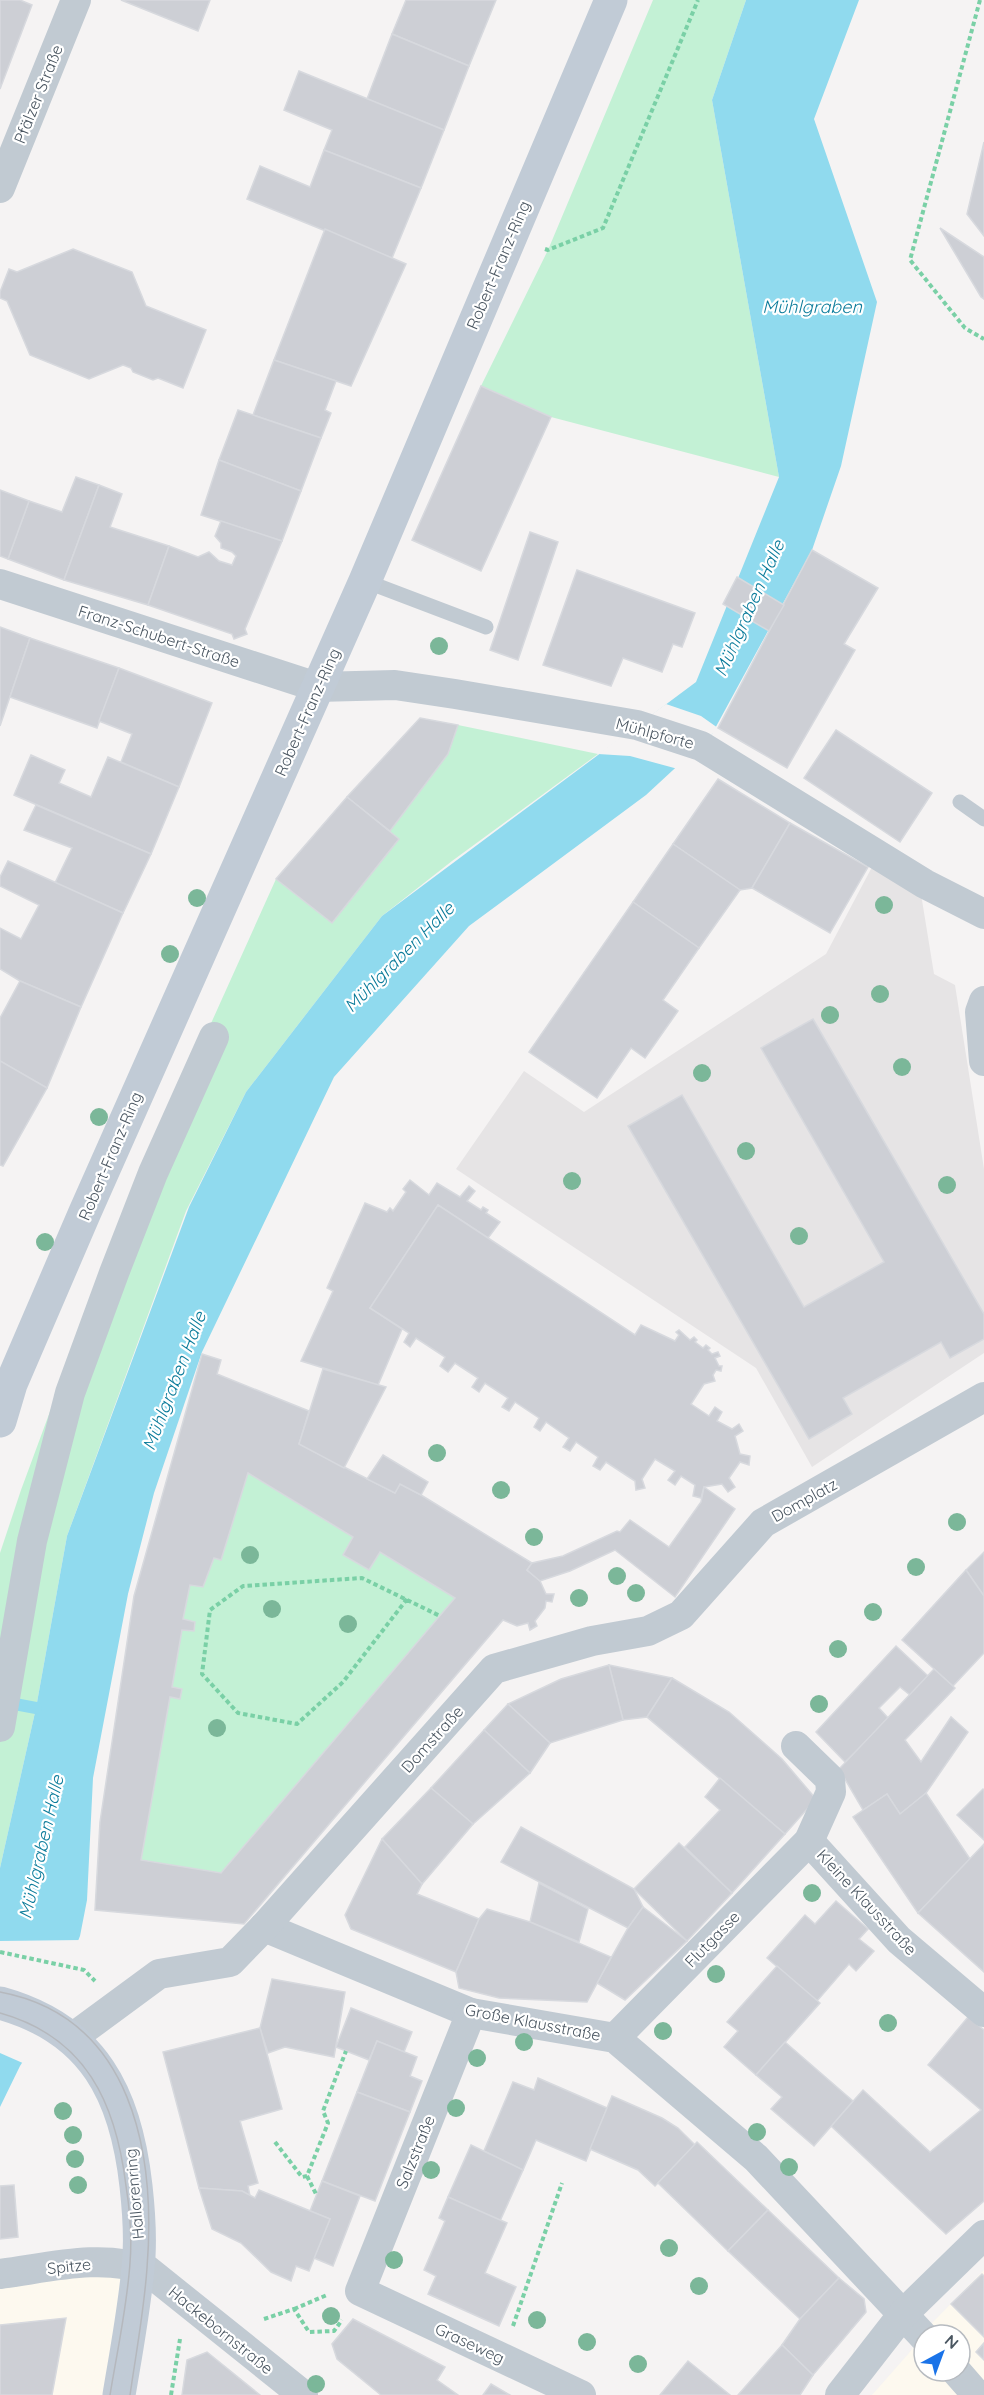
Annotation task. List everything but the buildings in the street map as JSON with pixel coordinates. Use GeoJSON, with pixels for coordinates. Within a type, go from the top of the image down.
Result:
{"type":"FeatureCollection","features":[{"type":"Feature","properties":{"kind":"street","name":"Pfälzer Straße"},"geometry":{"type":"LineString","coordinates":[[0,188],[76,0]]}},
{"type":"Feature","properties":{"kind":"street","name":"Robert-Franz-Ring"},"geometry":{"type":"LineString","coordinates":[[0,1421],[6,1384],[318,687],[611,0]]}},
{"type":"Feature","properties":{"kind":"street","name":"Franz-Schubert-Straße"},"geometry":{"type":"LineString","coordinates":[[0,584],[318,687]]}},
{"type":"Feature","properties":{"kind":"street","name":"Mühlpforte"},"geometry":{"type":"LineString","coordinates":[[318,687],[395,685],[637,725],[701,746],[925,884],[984,914]]}},
{"type":"Feature","properties":{"kind":"street"},"geometry":{"type":"LineString","coordinates":[[984,1001],[980,1012],[984,1061]]}},
{"type":"Feature","properties":{"kind":"street"},"geometry":{"type":"LineString","coordinates":[[0,1727],[32,1541],[70,1393],[153,1173],[214,1037]]}},
{"type":"Feature","properties":{"kind":"street","name":"Domplatz"},"geometry":{"type":"LineString","coordinates":[[648,1631],[681,1615],[763,1523],[936,1427],[984,1397]]}},
{"type":"Feature","properties":{"kind":"street","name":"Domstraße"},"geometry":{"type":"LineString","coordinates":[[264,1928],[494,1669],[592,1641],[648,1631]]}},
{"type":"Feature","properties":{"kind":"street","name":"Kleine Klausstraße"},"geometry":{"type":"LineString","coordinates":[[796,1746],[830,1779],[831,1792],[809,1840],[899,1940],[984,2012]]}},
{"type":"Feature","properties":{"kind":"street","name":"Flutgasse"},"geometry":{"type":"LineString","coordinates":[[615,2038],[809,1840]]}},
{"type":"Feature","properties":{"kind":"street"},"geometry":{"type":"LineString","coordinates":[[0,2003],[33,2014],[60,2030],[159,1974],[230,1962],[264,1928]]}},
{"type":"Feature","properties":{"kind":"street","name":"Große Klausstraße"},"geometry":{"type":"LineString","coordinates":[[264,1928],[471,2013],[615,2038],[756,2158],[912,2324]]}},
{"type":"Feature","properties":{"kind":"street","name":"Salzstraße"},"geometry":{"type":"LineString","coordinates":[[360,2291],[471,2013]]}},
{"type":"Feature","properties":{"kind":"street","name":"Hallorenring"},"geometry":{"type":"LineString","coordinates":[[60,2030],[94,2060],[111,2086],[126,2125],[132,2153],[137,2195],[139,2266],[119,2395]]}},
{"type":"Feature","properties":{"kind":"street"},"geometry":{"type":"LineString","coordinates":[[840,2395],[903,2314],[984,2235]]}},
{"type":"Feature","properties":{"kind":"street","name":"Spitze"},"geometry":{"type":"LineString","coordinates":[[0,2274],[91,2263],[130,2263],[139,2266]]}},
{"type":"Feature","properties":{"kind":"street","name":"Hackebornstraße"},"geometry":{"type":"LineString","coordinates":[[139,2266],[147,2270],[303,2395]]}},
{"type":"Feature","properties":{"kind":"street","name":"Graseweg"},"geometry":{"type":"LineString","coordinates":[[360,2291],[581,2395]]}},
{"type":"Feature","properties":{"kind":"street"},"geometry":{"type":"LineString","coordinates":[[966,2383],[977,2395]]}},
{"type":"Feature","properties":{"kind":"lane"},"geometry":{"type":"LineString","coordinates":[[364,581],[486,627]]}},
{"type":"Feature","properties":{"kind":"lane"},"geometry":{"type":"LineString","coordinates":[[960,802],[984,819]]}},
{"type":"Feature","properties":{"kind":"path"},"geometry":{"type":"LineString","coordinates":[[509,238],[548,250],[603,228],[698,0]]}},
{"type":"Feature","properties":{"kind":"path"},"geometry":{"type":"LineString","coordinates":[[980,0],[910,260],[964,328],[984,339]]}},
{"type":"Feature","properties":{"kind":"path"},"geometry":{"type":"LineString","coordinates":[[407,1599],[343,1682],[297,1724],[238,1713],[202,1674],[210,1610],[243,1586],[362,1578],[407,1599],[440,1616]]}},
{"type":"Feature","properties":{"kind":"path"},"geometry":{"type":"LineString","coordinates":[[0,1952],[84,1970]]}},
{"type":"Feature","properties":{"kind":"path"},"geometry":{"type":"LineString","coordinates":[[316,2194],[307,2176],[328,2123],[323,2111],[346,2051]]}},
{"type":"Feature","properties":{"kind":"path"},"geometry":{"type":"LineString","coordinates":[[275,2142],[302,2177],[307,2176]]}},
{"type":"Feature","properties":{"kind":"path"},"geometry":{"type":"LineString","coordinates":[[502,2358],[562,2183]]}},
{"type":"Feature","properties":{"kind":"path"},"geometry":{"type":"LineString","coordinates":[[294,2309],[309,2332],[334,2331],[360,2291]]}},
{"type":"Feature","properties":{"kind":"path"},"geometry":{"type":"LineString","coordinates":[[224,2333],[294,2309],[318,2298]]}},
{"type":"Feature","properties":{"kind":"path"},"geometry":{"type":"LineString","coordinates":[[171,2395],[178,2350]]}},
{"type":"Feature","properties":{"kind":"shaded area"},"geometry":{"type":"Polygon","coordinates":[[[872,867],[921,894],[934,974],[955,985],[984,1169],[984,1353],[812,1467],[756,1368],[456,1169],[524,1071],[584,1112],[826,954],[872,867]]]}},
{"type":"Feature","properties":{"kind":"shaded area"},"geometry":{"type":"Polygon","coordinates":[[[130,2263],[119,2395],[0,2395],[0,2274],[130,2263]]]}},
{"type":"Feature","properties":{"kind":"shaded area"},"geometry":{"type":"Polygon","coordinates":[[[984,2270],[984,2395],[872,2395],[912,2349],[912,2383],[972,2383],[972,2323],[932,2323],[984,2270]]]}},
{"type":"Feature","properties":{"kind":"green space"},"geometry":{"type":"Polygon","coordinates":[[[653,0],[746,0],[712,100],[779,477],[551,417],[481,386],[548,250],[653,0]]]}},
{"type":"Feature","properties":{"kind":"green space"},"geometry":{"type":"Polygon","coordinates":[[[458,725],[598,754],[452,861],[382,916],[246,1092],[186,1211],[67,1536],[36,1708],[0,1868],[0,1553],[113,1241],[276,879],[332,922],[399,839],[390,831],[448,754],[458,725]]]}},
{"type":"Feature","properties":{"kind":"green space"},"geometry":{"type":"Polygon","coordinates":[[[248,1473],[353,1537],[343,1555],[380,1552],[455,1598],[221,1873],[141,1860],[170,1697],[180,1699],[182,1689],[172,1687],[182,1630],[194,1631],[195,1622],[183,1619],[190,1585],[203,1587],[214,1558],[220,1560],[248,1473]]]}},
{"type":"Feature","properties":{"kind":"water","name":"Mühlgraben"},"geometry":{"type":"Polygon","coordinates":[[[746,0],[859,0],[814,119],[877,302],[841,466],[812,550],[712,734],[646,795],[469,926],[334,1077],[202,1352],[154,1493],[128,1594],[93,1778],[87,1900],[80,1936],[40,2035],[20,2066],[0,2107],[0,1868],[36,1708],[67,1536],[189,1207],[246,1092],[382,916],[696,682],[779,477],[712,100],[746,0]]]}},
{"type":"Feature","properties":{"kind":"pier"},"geometry":{"type":"Polygon","coordinates":[[[666,704],[701,716],[718,728],[678,769],[630,756],[598,754],[666,704]]]}},
{"type":"Feature","properties":{"kind":"pier"},"geometry":{"type":"Polygon","coordinates":[[[82,1940],[43,2037],[25,2064],[0,2053],[0,1941],[82,1940]]]}},
{"type":"Feature","properties":{"kind":"waterway"},"geometry":{"type":"LineString","coordinates":[[4,1702],[36,1708]]}},
{"type":"Feature","properties":{"kind":"tram line"},"geometry":{"type":"LineString","coordinates":[[0,1992],[45,2006],[80,2030],[107,2060],[127,2097],[140,2137],[147,2180],[149,2224],[144,2300],[130,2395]]}},
{"type":"Feature","properties":{"kind":"tram line"},"geometry":{"type":"LineString","coordinates":[[0,2013],[30,2024],[55,2038],[75,2056],[92,2077],[114,2127],[127,2195],[131,2244],[127,2296],[110,2395]]}},
{"type":"Feature","properties":{"kind":"water label","name":"Mühlgraben Halle"},"geometry":{"type":"Point","coordinates":[749,608]}},
{"type":"Feature","properties":{"kind":"water label","name":"Mühlgraben Halle"},"geometry":{"type":"Point","coordinates":[399,957]}},
{"type":"Feature","properties":{"kind":"water label","name":"Mühlgraben Halle"},"geometry":{"type":"Point","coordinates":[174,1381]}},
{"type":"Feature","properties":{"kind":"water label","name":"Mühlgraben Halle"},"geometry":{"type":"Point","coordinates":[41,1847]}}]}
